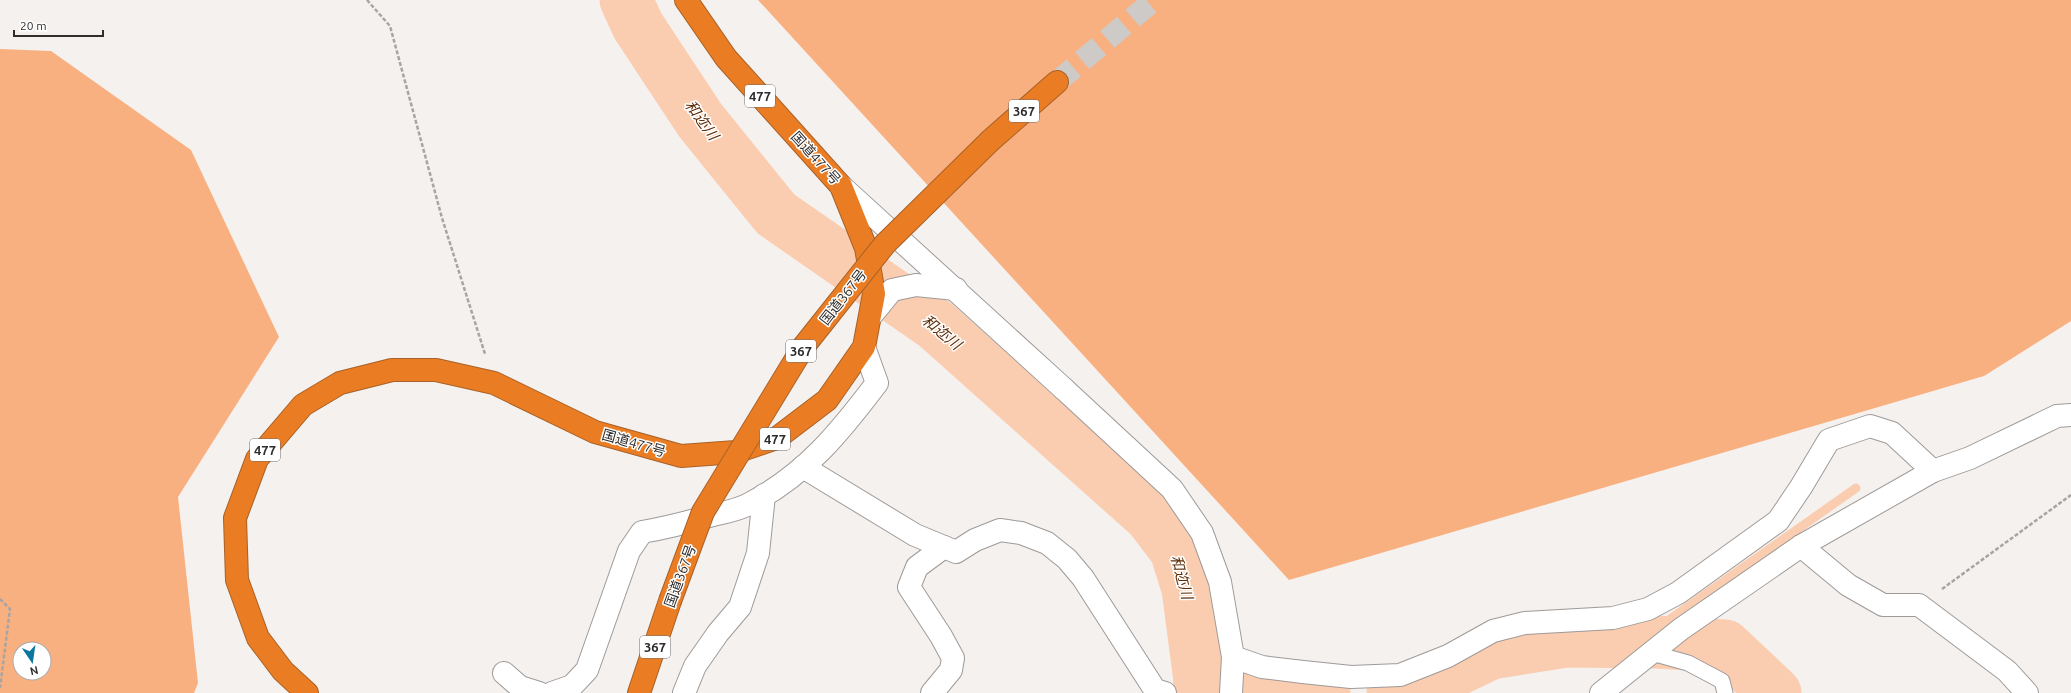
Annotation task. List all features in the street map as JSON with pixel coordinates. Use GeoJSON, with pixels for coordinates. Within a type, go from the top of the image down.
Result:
{"type":"FeatureCollection","features":[{"type":"Feature","properties":{"kind":"highway","name":"国道477号"},"geometry":{"type":"LineString","coordinates":[[307,693],[283,671],[258,638],[238,580],[235,518],[257,459],[303,405],[340,383],[392,370],[436,370],[494,383],[595,432],[681,456],[736,452],[776,438],[827,400],[864,347],[874,294],[866,248],[841,186],[726,58],[686,0]]}},
{"type":"Feature","properties":{"kind":"highway","name":"国道367号"},"geometry":{"type":"LineString","coordinates":[[639,693],[670,601],[703,512],[804,346],[885,244],[991,140],[1057,82]]}},
{"type":"Feature","properties":{"kind":"street"},"geometry":{"type":"LineString","coordinates":[[841,186],[956,289],[1172,489],[1202,533],[1220,582],[1233,657],[1232,693]]}},
{"type":"Feature","properties":{"kind":"street"},"geometry":{"type":"LineString","coordinates":[[870,317],[892,290],[916,285],[956,289]]}},
{"type":"Feature","properties":{"kind":"street"},"geometry":{"type":"LineString","coordinates":[[552,693],[572,686],[587,670],[629,551],[642,532],[666,528],[737,509],[764,495],[803,467],[825,448],[877,383],[864,347]]}},
{"type":"Feature","properties":{"kind":"street"},"geometry":{"type":"LineString","coordinates":[[1601,693],[1681,629],[1801,546],[1933,471],[1970,458],[2057,416],[2071,415]]}},
{"type":"Feature","properties":{"kind":"street"},"geometry":{"type":"LineString","coordinates":[[1233,657],[1262,667],[1351,677],[1400,676],[1448,656],[1493,631],[1525,623],[1613,618],[1648,609],[1678,593],[1778,521],[1801,487],[1829,440],[1870,426],[1892,433],[1933,471]]}},
{"type":"Feature","properties":{"kind":"street"},"geometry":{"type":"LineString","coordinates":[[803,467],[915,535],[956,552],[975,540],[1000,530],[1021,533],[1046,543],[1067,559],[1083,578],[1155,690],[1165,693]]}},
{"type":"Feature","properties":{"kind":"street"},"geometry":{"type":"LineString","coordinates":[[684,693],[695,666],[718,633],[740,607],[758,553],[764,495]]}},
{"type":"Feature","properties":{"kind":"street"},"geometry":{"type":"LineString","coordinates":[[1801,546],[1848,585],[1883,605],[1919,606],[2007,671],[2027,693]]}},
{"type":"Feature","properties":{"kind":"street"},"geometry":{"type":"LineString","coordinates":[[932,693],[951,670],[953,658],[941,636],[909,586],[917,567],[944,547]]}},
{"type":"Feature","properties":{"kind":"street"},"geometry":{"type":"LineString","coordinates":[[504,673],[520,687],[538,693]]}},
{"type":"Feature","properties":{"kind":"lane"},"geometry":{"type":"LineString","coordinates":[[1652,653],[1688,663],[1722,681],[1725,693]]}},
{"type":"Feature","properties":{"kind":"path"},"geometry":{"type":"LineString","coordinates":[[367,0],[390,26],[442,218],[494,383]]}},
{"type":"Feature","properties":{"kind":"path"},"geometry":{"type":"LineString","coordinates":[[1919,606],[2071,495]]}},
{"type":"Feature","properties":{"kind":"path"},"geometry":{"type":"LineString","coordinates":[[0,599],[10,609],[0,688]]}},
{"type":"Feature","properties":{"kind":"shaded area"},"geometry":{"type":"Polygon","coordinates":[[[758,0],[2071,0],[2071,321],[1984,376],[1289,580],[758,0]]]}},
{"type":"Feature","properties":{"kind":"shaded area"},"geometry":{"type":"Polygon","coordinates":[[[0,49],[51,51],[191,150],[279,337],[178,497],[198,683],[194,693],[0,693],[0,49]]]}},
{"type":"Feature","properties":{"kind":"waterway","name":"和迩川"},"geometry":{"type":"LineString","coordinates":[[626,0],[638,26],[700,120],[776,214],[936,325],[1150,516],[1176,550],[1188,589],[1200,680],[1200,693]]}},
{"type":"Feature","properties":{"kind":"waterway"},"geometry":{"type":"LineString","coordinates":[[1619,641],[1666,622],[1856,488]]}},
{"type":"Feature","properties":{"kind":"waterway"},"geometry":{"type":"LineString","coordinates":[[1393,693],[1416,689],[1491,653],[1566,641],[1655,642],[1725,646],[1775,693]]}},
{"type":"Feature","properties":{"kind":"waterway"},"geometry":{"type":"LineString","coordinates":[[1200,680],[1324,693]]}},
{"type":"Feature","properties":{"kind":"tunnel"},"geometry":{"type":"LineString","coordinates":[[1057,82],[1154,0]]}}]}
